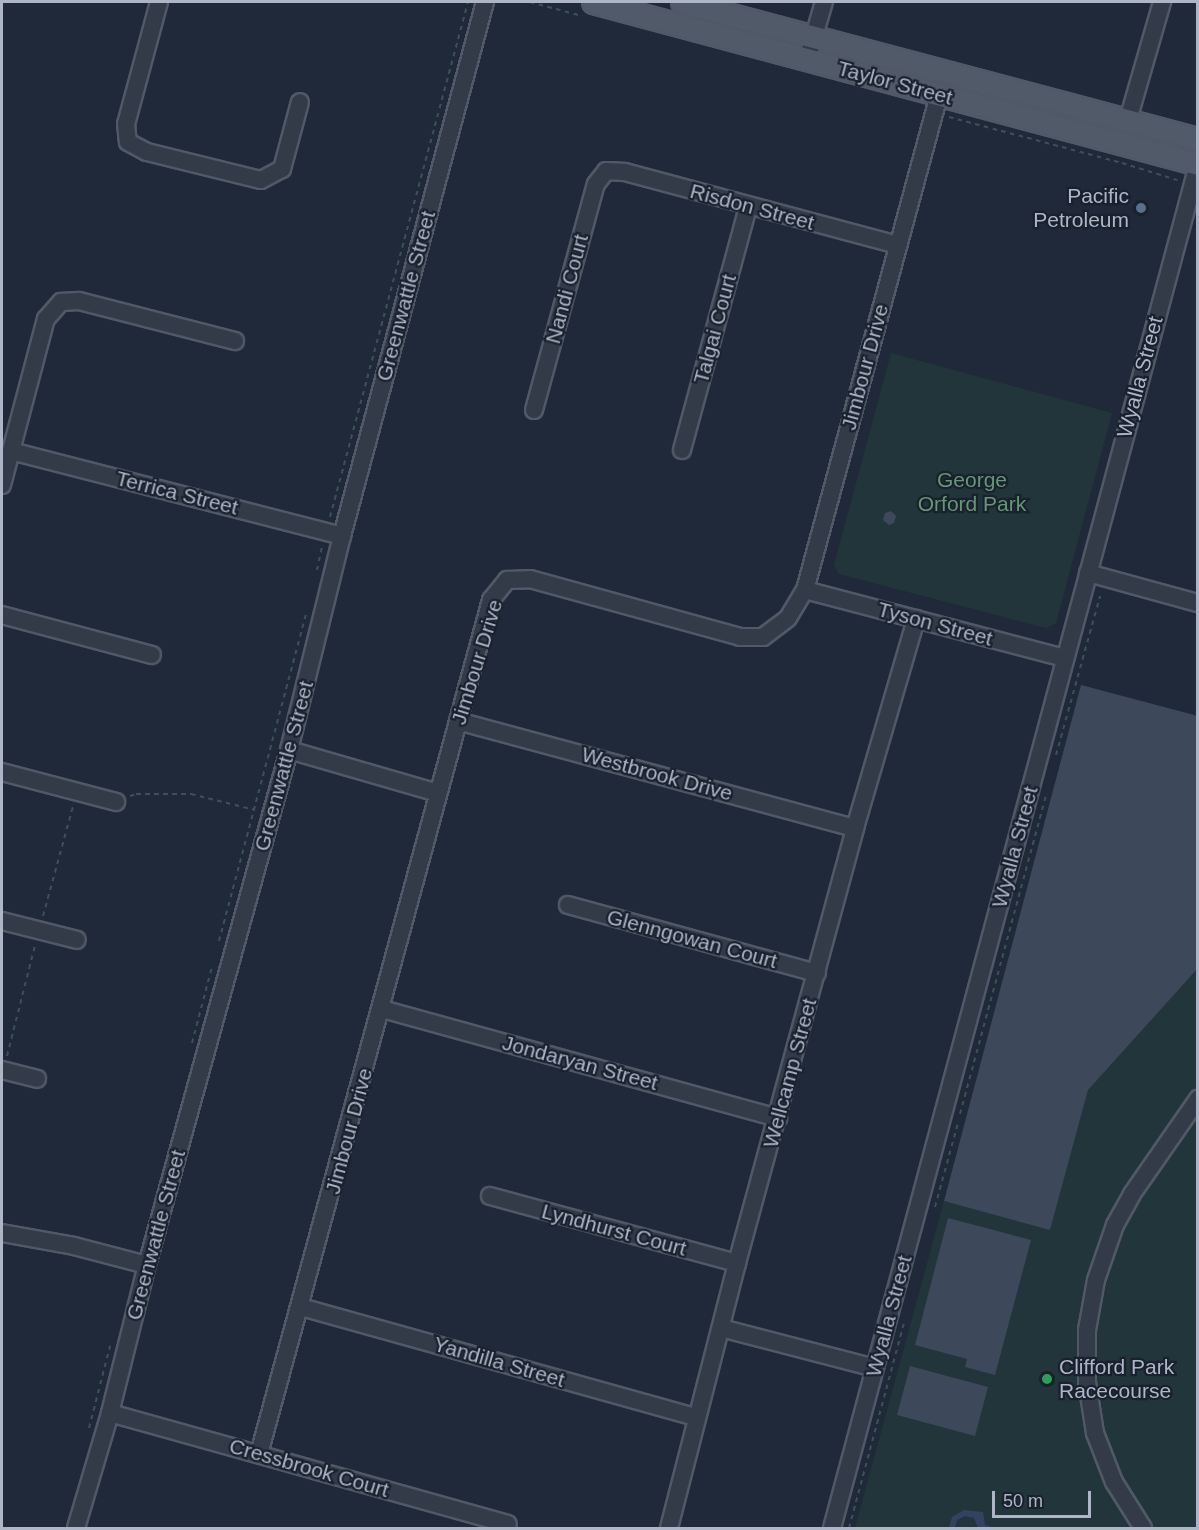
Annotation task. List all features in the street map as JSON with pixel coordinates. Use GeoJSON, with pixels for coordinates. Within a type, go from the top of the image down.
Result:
{"type":"FeatureCollection","features":[{"type":"Feature","properties":{"kind":"main road","name":"Taylor Street"},"geometry":{"type":"LineString","coordinates":[[593,2],[1197,164]]}},
{"type":"Feature","properties":{"kind":"main road","name":"Taylor Street"},"geometry":{"type":"LineString","coordinates":[[682,2],[1197,139]]}},
{"type":"Feature","properties":{"kind":"main road"},"geometry":{"type":"LineString","coordinates":[[1128,120],[1144,133],[1192,148],[1197,164]]}},
{"type":"Feature","properties":{"kind":"street"},"geometry":{"type":"LineString","coordinates":[[159,2],[126,124],[128,142],[147,152],[261,180],[282,169],[300,102]]}},
{"type":"Feature","properties":{"kind":"street","name":"Greenwattle Street"},"geometry":{"type":"LineString","coordinates":[[76,1528],[110,1413],[147,1265],[289,750],[342,536],[485,2]]}},
{"type":"Feature","properties":{"kind":"street"},"geometry":{"type":"LineString","coordinates":[[807,60],[824,2]]}},
{"type":"Feature","properties":{"kind":"street"},"geometry":{"type":"LineString","coordinates":[[1128,120],[1162,2]]}},
{"type":"Feature","properties":{"kind":"street","name":"Jimbour Drive"},"geometry":{"type":"LineString","coordinates":[[259,1454],[382,1009],[491,600],[507,580],[530,579],[740,637],[763,637],[788,618],[805,590],[939,95]]}},
{"type":"Feature","properties":{"kind":"street","name":"Wyalla Street"},"geometry":{"type":"LineString","coordinates":[[832,1528],[1197,164]]}},
{"type":"Feature","properties":{"kind":"street","name":"Risdon Street"},"geometry":{"type":"LineString","coordinates":[[606,171],[625,172],[748,207],[898,245]]}},
{"type":"Feature","properties":{"kind":"street","name":"Nandi Court"},"geometry":{"type":"LineString","coordinates":[[534,410],[596,184],[606,171]]}},
{"type":"Feature","properties":{"kind":"street","name":"Talgai Court"},"geometry":{"type":"LineString","coordinates":[[682,450],[748,207]]}},
{"type":"Feature","properties":{"kind":"street"},"geometry":{"type":"LineString","coordinates":[[2,485],[46,319],[61,302],[79,301],[235,341]]}},
{"type":"Feature","properties":{"kind":"street","name":"Terrica Street"},"geometry":{"type":"LineString","coordinates":[[11,450],[342,536]]}},
{"type":"Feature","properties":{"kind":"street"},"geometry":{"type":"LineString","coordinates":[[1088,573],[1197,603]]}},
{"type":"Feature","properties":{"kind":"street","name":"Tyson Street"},"geometry":{"type":"LineString","coordinates":[[805,590],[1065,658]]}},
{"type":"Feature","properties":{"kind":"street"},"geometry":{"type":"LineString","coordinates":[[2,615],[152,655]]}},
{"type":"Feature","properties":{"kind":"street","name":"Wellcamp Street"},"geometry":{"type":"LineString","coordinates":[[669,1528],[696,1417],[855,828],[916,620]]}},
{"type":"Feature","properties":{"kind":"street","name":"Westbrook Drive"},"geometry":{"type":"LineString","coordinates":[[458,721],[855,828]]}},
{"type":"Feature","properties":{"kind":"street"},"geometry":{"type":"LineString","coordinates":[[289,750],[438,793]]}},
{"type":"Feature","properties":{"kind":"street"},"geometry":{"type":"LineString","coordinates":[[2,772],[116,802]]}},
{"type":"Feature","properties":{"kind":"street","name":"Glenngowan Court"},"geometry":{"type":"LineString","coordinates":[[568,905],[817,973]]}},
{"type":"Feature","properties":{"kind":"street"},"geometry":{"type":"LineString","coordinates":[[2,921],[76,940]]}},
{"type":"Feature","properties":{"kind":"street","name":"Jondaryan Street"},"geometry":{"type":"LineString","coordinates":[[382,1009],[778,1118]]}},
{"type":"Feature","properties":{"kind":"street"},"geometry":{"type":"LineString","coordinates":[[2,1070],[37,1079]]}},
{"type":"Feature","properties":{"kind":"street"},"geometry":{"type":"LineString","coordinates":[[1143,1528],[1114,1482],[1095,1433],[1087,1382],[1087,1330],[1096,1280],[1115,1225],[1132,1194],[1197,1099]]}},
{"type":"Feature","properties":{"kind":"street","name":"Lyndhurst Court"},"geometry":{"type":"LineString","coordinates":[[490,1196],[737,1263]]}},
{"type":"Feature","properties":{"kind":"street"},"geometry":{"type":"LineString","coordinates":[[2,1233],[74,1246],[147,1265]]}},
{"type":"Feature","properties":{"kind":"street","name":"Yandilla Street"},"geometry":{"type":"LineString","coordinates":[[301,1307],[696,1417]]}},
{"type":"Feature","properties":{"kind":"street"},"geometry":{"type":"LineString","coordinates":[[721,1328],[875,1368]]}},
{"type":"Feature","properties":{"kind":"street","name":"Cressbrook Court"},"geometry":{"type":"LineString","coordinates":[[110,1413],[508,1524]]}},
{"type":"Feature","properties":{"kind":"path"},"geometry":{"type":"LineString","coordinates":[[1055,758],[1100,596]]}},
{"type":"Feature","properties":{"kind":"path"},"geometry":{"type":"LineString","coordinates":[[933,1214],[1047,789]]}},
{"type":"Feature","properties":{"kind":"path"},"geometry":{"type":"LineString","coordinates":[[116,802],[136,794],[191,794],[255,810]]}},
{"type":"Feature","properties":{"kind":"path"},"geometry":{"type":"LineString","coordinates":[[849,1528],[904,1323]]}},
{"type":"Feature","properties":{"kind":"green space","name":"George Orford Park"},"geometry":{"type":"Polygon","coordinates":[[[891,353],[1112,413],[1056,623],[1046,628],[839,574],[834,565],[891,353]]]}},
{"type":"Feature","properties":{"kind":"green space","name":"Clifford Park Racecourse"},"geometry":{"type":"Polygon","coordinates":[[[1197,968],[1197,1528],[855,1528],[944,1201],[1050,1229],[1088,1090],[1197,968]]]}},
{"type":"Feature","properties":{"kind":"water"},"geometry":{"type":"Polygon","coordinates":[[[964,1510],[983,1512],[985,1525],[995,1528],[978,1528],[974,1518],[965,1516],[957,1520],[955,1528],[949,1528],[952,1517],[964,1510]]]}},
{"type":"Feature","properties":{"kind":"building"},"geometry":{"type":"Polygon","coordinates":[[[891,511],[896,516],[894,523],[889,525],[883,520],[885,513],[891,511]]]}},
{"type":"Feature","properties":{"kind":"building"},"geometry":{"type":"Polygon","coordinates":[[[1081,685],[1198,716],[1198,968],[1088,1090],[1050,1230],[944,1201],[1081,685]]]}},
{"type":"Feature","properties":{"kind":"building"},"geometry":{"type":"Polygon","coordinates":[[[948,1218],[1031,1240],[995,1375],[965,1367],[967,1359],[915,1345],[948,1218]]]}},
{"type":"Feature","properties":{"kind":"building"},"geometry":{"type":"Polygon","coordinates":[[[910,1366],[988,1387],[975,1436],[897,1415],[910,1366]]]}},
{"type":"Feature","properties":{"kind":"place","name":"Pacific Petroleum"},"geometry":{"type":"Point","coordinates":[1141,208]}},
{"type":"Feature","properties":{"kind":"place","name":"Clifford Park Racecourse"},"geometry":{"type":"Point","coordinates":[1047,1379]}}]}
